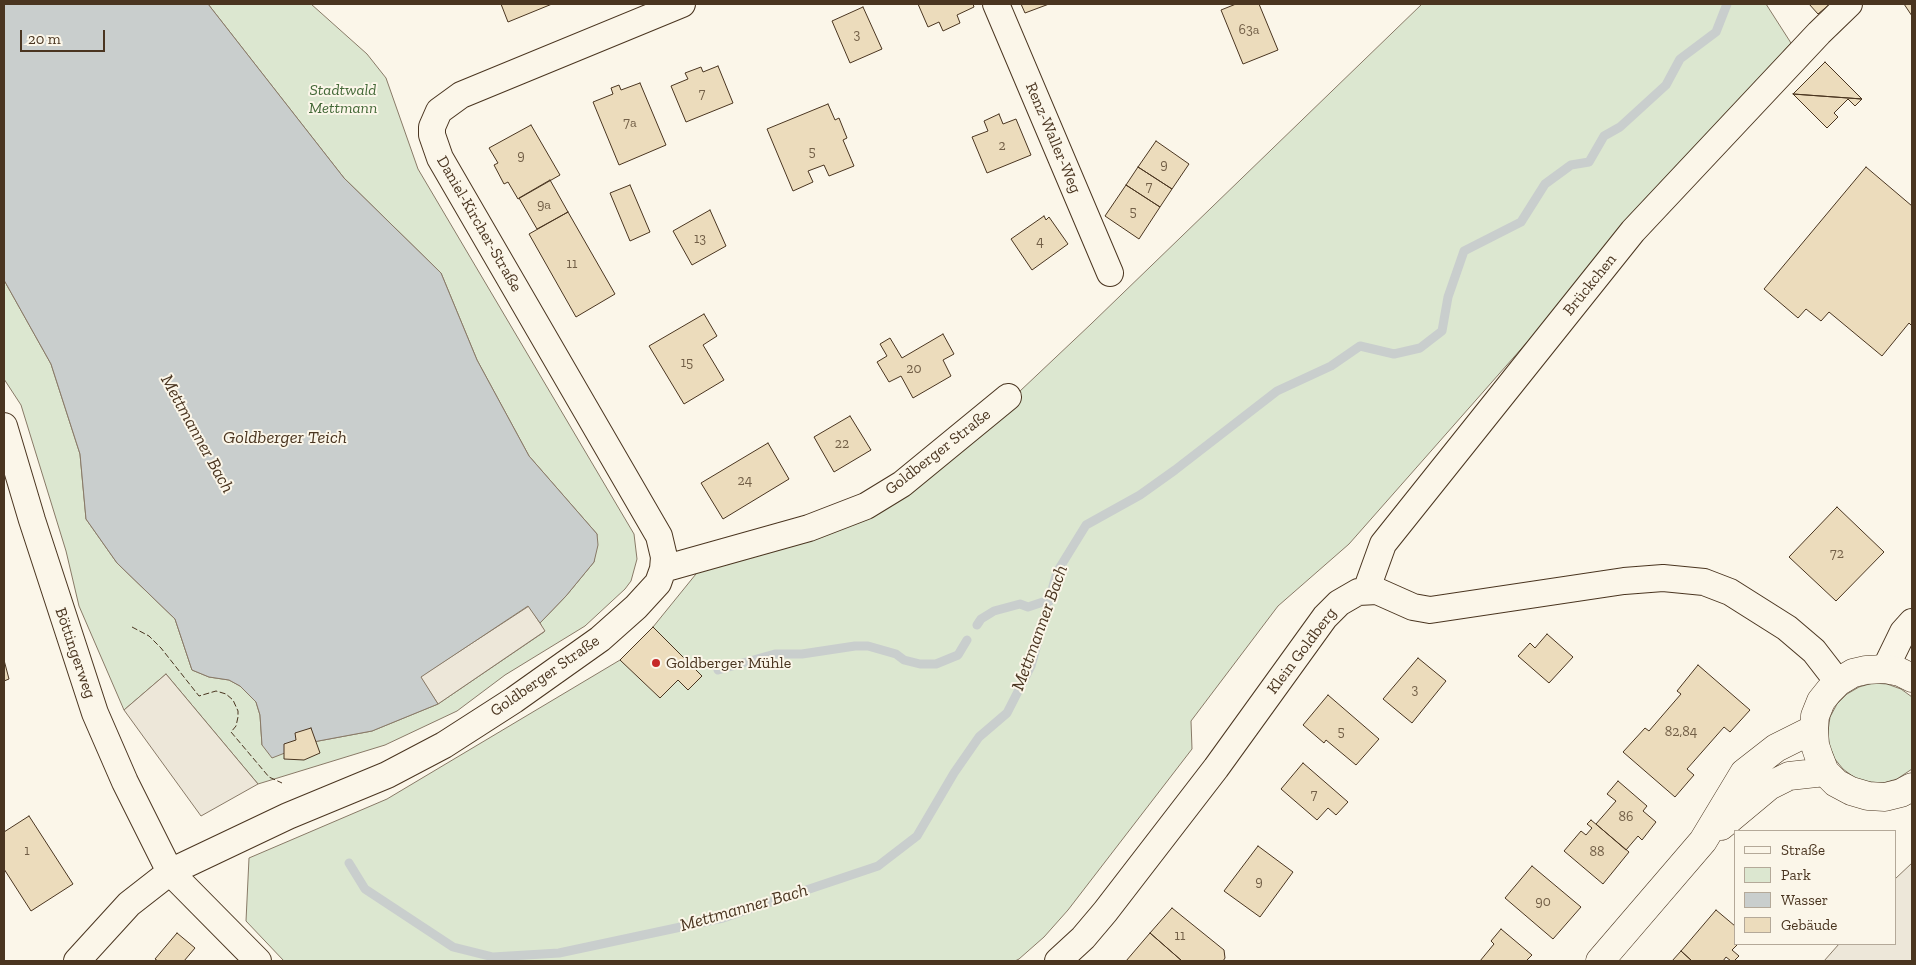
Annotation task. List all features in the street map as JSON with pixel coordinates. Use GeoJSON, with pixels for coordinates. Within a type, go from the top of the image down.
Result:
{"type":"FeatureCollection","features":[{"type":"Feature","properties":{"kind":"main road"},"geometry":{"type":"LineString","coordinates":[[1908,796],[1868,796],[1850,791],[1836,783],[1825,772],[1815,745],[1814,729],[1815,716],[1821,701],[1828,691],[1838,682],[1853,674],[1866,670],[1885,669],[1900,672],[1912,678]]}},
{"type":"Feature","properties":{"kind":"main road"},"geometry":{"type":"LineString","coordinates":[[1600,961],[1703,841],[1744,774],[1776,748],[1814,729]]}},
{"type":"Feature","properties":{"kind":"main road"},"geometry":{"type":"LineString","coordinates":[[1703,841],[1769,786],[1789,776],[1825,772]]}},
{"type":"Feature","properties":{"kind":"street","name":"Daniel-Kircher-Straße"},"geometry":{"type":"LineString","coordinates":[[663,569],[662,547],[654,526],[440,158],[432,135],[432,127],[439,111],[461,95],[682,4]]}},
{"type":"Feature","properties":{"kind":"street","name":"Renz-Waller-Weg"},"geometry":{"type":"LineString","coordinates":[[996,4],[1110,273]]}},
{"type":"Feature","properties":{"kind":"street","name":"Brückchen"},"geometry":{"type":"LineString","coordinates":[[1366,591],[1383,544],[1633,231],[1819,33],[1849,4]]}},
{"type":"Feature","properties":{"kind":"street","name":"Goldberger Straße"},"geometry":{"type":"LineString","coordinates":[[78,961],[129,904],[170,872],[288,816],[387,774],[444,745],[514,700],[600,639],[646,597],[658,583],[663,569],[809,528],[866,506],[902,484],[1008,397]]}},
{"type":"Feature","properties":{"kind":"street","name":"Böttingerweg"},"geometry":{"type":"LineString","coordinates":[[4,426],[32,520],[95,713],[125,782],[170,872],[258,961]]}},
{"type":"Feature","properties":{"kind":"street"},"geometry":{"type":"LineString","coordinates":[[1366,591],[1377,591],[1413,607],[1430,610],[1624,581],[1663,578],[1704,582],[1730,592],[1787,628],[1814,651],[1838,682]]}},
{"type":"Feature","properties":{"kind":"street","name":"Klein Goldberg"},"geometry":{"type":"LineString","coordinates":[[1058,961],[1083,938],[1105,912],[1216,768],[1325,618],[1345,598],[1358,592],[1366,591]]}},
{"type":"Feature","properties":{"kind":"street"},"geometry":{"type":"LineString","coordinates":[[1885,669],[1903,632],[1912,622]]}},
{"type":"Feature","properties":{"kind":"green space","name":"Stadtwald Mettmann"},"geometry":{"type":"Polygon","coordinates":[[[208,4],[311,4],[367,54],[386,78],[418,169],[634,534],[637,559],[631,581],[625,589],[585,626],[505,675],[457,711],[385,745],[258,784],[166,674],[124,710],[79,606],[66,551],[21,405],[4,379],[4,280],[51,364],[80,454],[86,519],[117,563],[175,619],[192,670],[209,677],[229,680],[240,686],[256,702],[260,715],[262,745],[292,749],[313,742],[372,731],[438,704],[544,632],[540,623],[566,596],[594,562],[597,534],[529,456],[477,360],[441,273],[344,178],[208,4]]]}},
{"type":"Feature","properties":{"kind":"green space"},"geometry":{"type":"Polygon","coordinates":[[[1422,4],[1766,4],[1791,43],[1349,544],[1278,606],[1191,721],[1192,749],[1068,910],[1044,937],[1019,959],[1015,961],[284,961],[246,921],[249,858],[387,799],[620,660],[678,680],[688,690],[702,676],[653,627],[700,569],[930,476],[1091,324],[1422,4]]]}},
{"type":"Feature","properties":{"kind":"green space"},"geometry":{"type":"Polygon","coordinates":[[[1873,683],[1887,684],[1901,689],[1912,697],[1912,769],[1897,779],[1883,783],[1868,782],[1855,778],[1843,769],[1834,758],[1829,745],[1830,717],[1837,704],[1847,694],[1859,687],[1873,683]]]}},
{"type":"Feature","properties":{"kind":"shaded area"},"geometry":{"type":"Polygon","coordinates":[[[529,606],[545,631],[438,704],[420,677],[529,606]]]}},
{"type":"Feature","properties":{"kind":"shaded area"},"geometry":{"type":"Polygon","coordinates":[[[166,674],[258,784],[201,816],[124,710],[166,674]]]}},
{"type":"Feature","properties":{"kind":"shaded area"},"geometry":{"type":"Polygon","coordinates":[[[1912,863],[1912,961],[1824,961],[1838,945],[1896,945],[1896,878],[1912,863]]]}},
{"type":"Feature","properties":{"kind":"water","name":"Goldberger Teich"},"geometry":{"type":"Polygon","coordinates":[[[4,4],[208,4],[344,178],[441,273],[477,360],[529,456],[597,534],[598,545],[594,562],[566,596],[540,623],[528,606],[421,677],[438,704],[372,731],[313,742],[272,758],[262,745],[260,715],[256,702],[240,686],[229,680],[209,677],[192,670],[175,619],[117,563],[86,519],[80,454],[51,364],[4,280],[4,4]]]}},
{"type":"Feature","properties":{"kind":"building"},"geometry":{"type":"Polygon","coordinates":[[[501,4],[552,4],[508,22],[501,4]]]}},
{"type":"Feature","properties":{"kind":"building"},"geometry":{"type":"Polygon","coordinates":[[[918,4],[973,4],[974,7],[957,15],[960,23],[943,31],[939,22],[928,27],[918,4]]]}},
{"type":"Feature","properties":{"kind":"building"},"geometry":{"type":"Polygon","coordinates":[[[1021,4],[1049,4],[1025,13],[1021,4]]]}},
{"type":"Feature","properties":{"kind":"building"},"geometry":{"type":"Polygon","coordinates":[[[1236,4],[1259,4],[1278,50],[1243,64],[1221,10],[1236,4]]]}},
{"type":"Feature","properties":{"kind":"building"},"geometry":{"type":"Polygon","coordinates":[[[1809,4],[1830,4],[1818,14],[1809,4]]]}},
{"type":"Feature","properties":{"kind":"building"},"geometry":{"type":"Polygon","coordinates":[[[1904,4],[1912,4],[1912,16],[1904,4]]]}},
{"type":"Feature","properties":{"kind":"building"},"geometry":{"type":"Polygon","coordinates":[[[863,7],[882,49],[850,63],[832,21],[863,7]]]}},
{"type":"Feature","properties":{"kind":"building"},"geometry":{"type":"Polygon","coordinates":[[[1825,62],[1862,99],[1793,94],[1825,62]]]}},
{"type":"Feature","properties":{"kind":"building"},"geometry":{"type":"Polygon","coordinates":[[[718,66],[733,103],[686,122],[671,86],[688,79],[685,73],[701,67],[703,72],[718,66]]]}},
{"type":"Feature","properties":{"kind":"building"},"geometry":{"type":"Polygon","coordinates":[[[640,83],[666,145],[619,165],[593,102],[613,94],[611,88],[619,85],[621,90],[640,83]]]}},
{"type":"Feature","properties":{"kind":"building"},"geometry":{"type":"Polygon","coordinates":[[[1793,94],[1862,99],[1855,106],[1848,99],[1834,113],[1838,117],[1827,128],[1793,94]]]}},
{"type":"Feature","properties":{"kind":"building"},"geometry":{"type":"Polygon","coordinates":[[[828,104],[835,120],[839,118],[847,138],[843,140],[854,166],[829,176],[824,165],[808,171],[813,182],[793,191],[767,129],[828,104]]]}},
{"type":"Feature","properties":{"kind":"building"},"geometry":{"type":"Polygon","coordinates":[[[999,114],[1003,124],[1016,119],[1031,155],[987,173],[972,137],[988,131],[984,121],[999,114]]]}},
{"type":"Feature","properties":{"kind":"building"},"geometry":{"type":"Polygon","coordinates":[[[531,125],[560,175],[518,199],[508,182],[504,184],[494,165],[498,163],[489,148],[531,125]]]}},
{"type":"Feature","properties":{"kind":"building"},"geometry":{"type":"Polygon","coordinates":[[[1156,141],[1189,164],[1172,189],[1138,167],[1156,141]]]}},
{"type":"Feature","properties":{"kind":"building"},"geometry":{"type":"Polygon","coordinates":[[[1138,167],[1172,189],[1160,207],[1126,185],[1138,167]]]}},
{"type":"Feature","properties":{"kind":"building"},"geometry":{"type":"Polygon","coordinates":[[[1866,167],[1912,206],[1912,326],[1909,323],[1882,356],[1829,312],[1821,321],[1806,309],[1798,318],[1764,289],[1866,167]]]}},
{"type":"Feature","properties":{"kind":"building"},"geometry":{"type":"Polygon","coordinates":[[[550,180],[568,212],[537,229],[519,198],[550,180]]]}},
{"type":"Feature","properties":{"kind":"building"},"geometry":{"type":"Polygon","coordinates":[[[630,185],[650,232],[630,241],[610,193],[630,185]]]}},
{"type":"Feature","properties":{"kind":"building"},"geometry":{"type":"Polygon","coordinates":[[[1126,185],[1160,207],[1139,239],[1105,216],[1126,185]]]}},
{"type":"Feature","properties":{"kind":"building"},"geometry":{"type":"Polygon","coordinates":[[[710,210],[726,246],[692,265],[673,231],[710,210]]]}},
{"type":"Feature","properties":{"kind":"building"},"geometry":{"type":"Polygon","coordinates":[[[568,212],[615,294],[576,317],[529,234],[568,212]]]}},
{"type":"Feature","properties":{"kind":"building"},"geometry":{"type":"Polygon","coordinates":[[[1044,216],[1046,220],[1049,217],[1068,244],[1032,270],[1011,239],[1044,216]]]}},
{"type":"Feature","properties":{"kind":"building"},"geometry":{"type":"Polygon","coordinates":[[[704,314],[717,336],[703,345],[724,380],[684,404],[649,346],[704,314]]]}},
{"type":"Feature","properties":{"kind":"building"},"geometry":{"type":"Polygon","coordinates":[[[943,334],[954,354],[943,360],[951,376],[913,398],[901,376],[889,382],[877,362],[887,356],[880,344],[890,338],[902,358],[943,334]]]}},
{"type":"Feature","properties":{"kind":"building"},"geometry":{"type":"Polygon","coordinates":[[[850,416],[871,450],[834,472],[814,437],[850,416]]]}},
{"type":"Feature","properties":{"kind":"building"},"geometry":{"type":"Polygon","coordinates":[[[768,443],[789,479],[723,519],[701,483],[768,443]]]}},
{"type":"Feature","properties":{"kind":"building"},"geometry":{"type":"Polygon","coordinates":[[[1837,507],[1884,552],[1836,601],[1789,557],[1837,507]]]}},
{"type":"Feature","properties":{"kind":"building","name":"Goldberger Mühle"},"geometry":{"type":"Polygon","coordinates":[[[653,627],[702,676],[688,690],[678,680],[660,698],[620,660],[653,627]]]}},
{"type":"Feature","properties":{"kind":"building"},"geometry":{"type":"Polygon","coordinates":[[[1547,634],[1573,657],[1549,683],[1518,656],[1530,643],[1535,648],[1547,634]]]}},
{"type":"Feature","properties":{"kind":"building"},"geometry":{"type":"Polygon","coordinates":[[[1418,658],[1446,681],[1412,723],[1383,699],[1418,658]]]}},
{"type":"Feature","properties":{"kind":"building"},"geometry":{"type":"Polygon","coordinates":[[[4,660],[9,679],[4,681],[4,660]]]}},
{"type":"Feature","properties":{"kind":"building"},"geometry":{"type":"Polygon","coordinates":[[[1698,665],[1750,710],[1730,732],[1724,727],[1687,769],[1694,775],[1675,797],[1623,752],[1645,728],[1649,731],[1681,694],[1677,691],[1698,665]]]}},
{"type":"Feature","properties":{"kind":"building"},"geometry":{"type":"Polygon","coordinates":[[[1328,695],[1379,739],[1356,765],[1326,740],[1324,743],[1303,725],[1328,695]]]}},
{"type":"Feature","properties":{"kind":"building"},"geometry":{"type":"Polygon","coordinates":[[[311,728],[320,753],[304,760],[284,759],[284,744],[296,740],[295,733],[311,728]]]}},
{"type":"Feature","properties":{"kind":"building"},"geometry":{"type":"Polygon","coordinates":[[[1303,763],[1348,802],[1336,815],[1328,808],[1317,820],[1281,789],[1303,763]]]}},
{"type":"Feature","properties":{"kind":"building"},"geometry":{"type":"Polygon","coordinates":[[[1618,781],[1647,806],[1643,811],[1656,822],[1642,840],[1638,836],[1626,850],[1596,824],[1616,801],[1607,794],[1618,781]]]}},
{"type":"Feature","properties":{"kind":"building"},"geometry":{"type":"Polygon","coordinates":[[[29,816],[73,884],[31,911],[4,869],[4,832],[29,816]]]}},
{"type":"Feature","properties":{"kind":"building"},"geometry":{"type":"Polygon","coordinates":[[[1591,820],[1629,852],[1603,884],[1564,851],[1581,831],[1586,835],[1592,828],[1587,824],[1591,820]]]}},
{"type":"Feature","properties":{"kind":"building"},"geometry":{"type":"Polygon","coordinates":[[[1258,846],[1293,872],[1260,917],[1224,891],[1258,846]]]}},
{"type":"Feature","properties":{"kind":"building"},"geometry":{"type":"Polygon","coordinates":[[[1532,866],[1581,907],[1553,939],[1505,898],[1532,866]]]}},
{"type":"Feature","properties":{"kind":"building"},"geometry":{"type":"Polygon","coordinates":[[[1172,908],[1224,950],[1225,958],[1223,961],[1182,961],[1150,933],[1172,908]]]}},
{"type":"Feature","properties":{"kind":"building"},"geometry":{"type":"Polygon","coordinates":[[[1716,910],[1734,925],[1734,945],[1737,945],[1732,950],[1739,956],[1734,961],[1726,957],[1723,961],[1692,961],[1681,951],[1716,910]]]}},
{"type":"Feature","properties":{"kind":"building"},"geometry":{"type":"Polygon","coordinates":[[[1501,929],[1532,955],[1526,961],[1480,961],[1494,944],[1491,941],[1501,929]]]}},
{"type":"Feature","properties":{"kind":"building"},"geometry":{"type":"Polygon","coordinates":[[[177,933],[195,948],[184,961],[158,961],[155,959],[177,933]]]}},
{"type":"Feature","properties":{"kind":"building"},"geometry":{"type":"Polygon","coordinates":[[[1150,933],[1182,961],[1126,961],[1150,933]]]}},
{"type":"Feature","properties":{"kind":"building"},"geometry":{"type":"Polygon","coordinates":[[[1681,951],[1692,961],[1672,961],[1681,951]]]}},
{"type":"Feature","properties":{"kind":"waterway","name":"Mettmanner Bach"},"geometry":{"type":"LineString","coordinates":[[349,863],[365,889],[453,947],[493,957],[559,953],[723,918],[878,866],[917,836],[954,773],[979,737],[1007,713],[1031,666],[1057,572],[1086,525],[1140,495],[1277,391],[1331,366],[1360,346],[1394,354],[1420,348],[1442,331],[1448,297],[1464,251],[1521,222],[1545,184],[1571,165],[1589,162],[1604,136],[1620,127],[1666,85],[1680,59],[1716,32],[1727,4]]}},
{"type":"Feature","properties":{"kind":"waterway"},"geometry":{"type":"LineString","coordinates":[[977,625],[981,619],[994,611],[1020,604],[1028,607],[1049,600]]}},
{"type":"Feature","properties":{"kind":"waterway"},"geometry":{"type":"LineString","coordinates":[[718,670],[775,654],[802,654],[855,646],[868,646],[896,654],[904,660],[920,664],[936,664],[958,655],[967,640]]}},
{"type":"Feature","properties":{"kind":"fence"},"geometry":{"type":"LineString","coordinates":[[132,627],[149,636],[161,648],[199,696],[216,691],[226,694],[233,700],[238,711],[238,717],[236,726],[231,732],[269,777],[282,783]]}},
{"type":"Feature","properties":{"kind":"place","name":"Goldberger Mühle"},"geometry":{"type":"Point","coordinates":[656,663]}}]}
